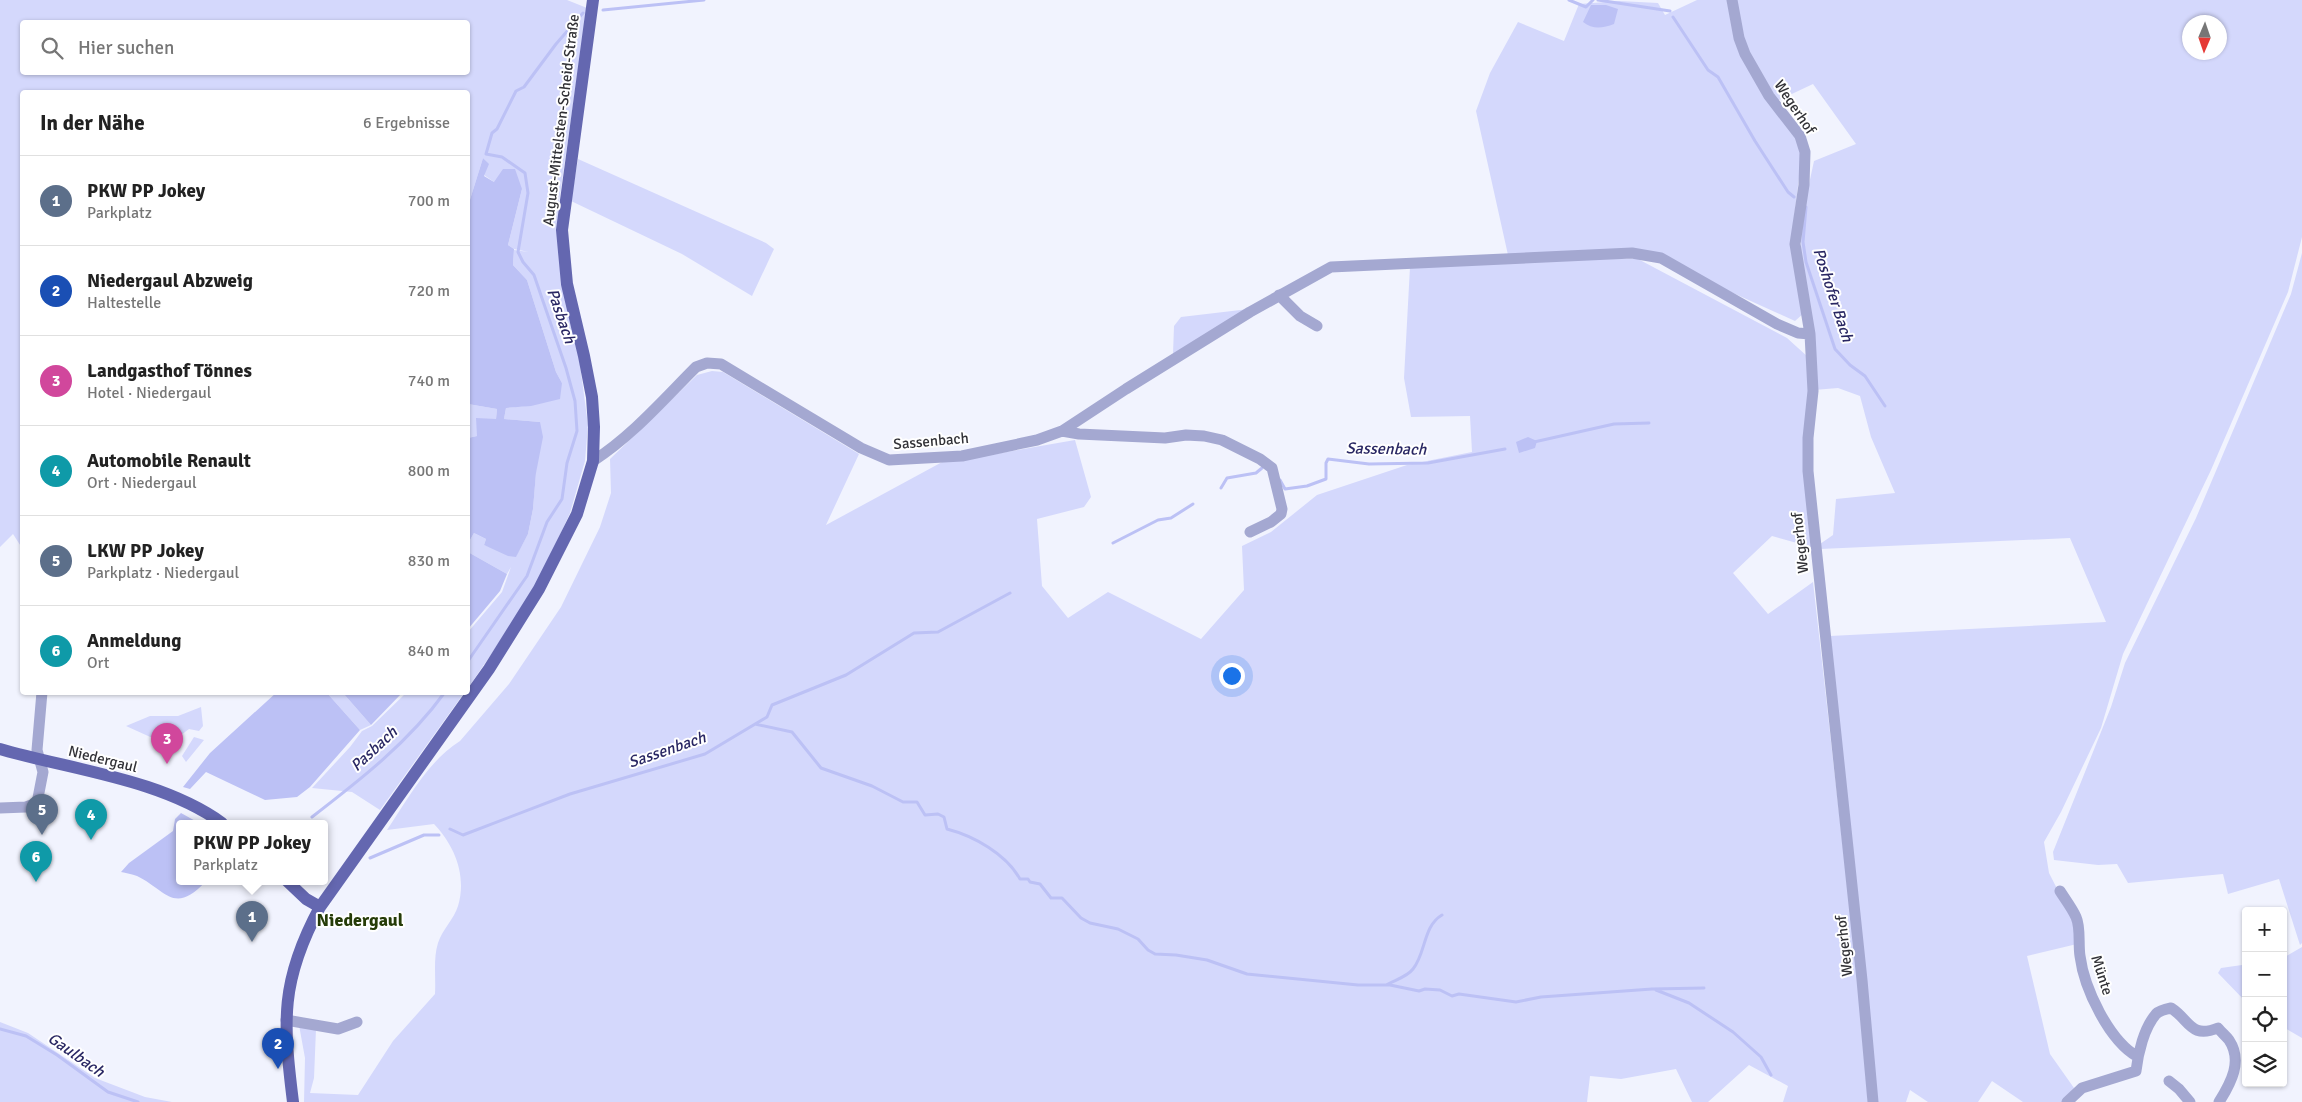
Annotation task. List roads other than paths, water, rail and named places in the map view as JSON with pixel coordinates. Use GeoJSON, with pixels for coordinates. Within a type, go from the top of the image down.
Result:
{"type":"FeatureCollection","features":[{"type":"Feature","properties":{"kind":"main road","name":"August-Mittelsten-Scheid-Straße"},"geometry":{"type":"LineString","coordinates":[[293,1102],[287,1056],[287,996],[293,965],[307,931],[320,907],[489,669],[539,589],[577,514],[593,461],[594,427],[592,397],[567,284],[562,230],[593,2]]}},
{"type":"Feature","properties":{"kind":"main road","name":"Niedergaul"},"geometry":{"type":"LineString","coordinates":[[0,749],[39,761],[142,786],[182,801],[217,820]]}},
{"type":"Feature","properties":{"kind":"main road"},"geometry":{"type":"LineString","coordinates":[[291,885],[306,899],[320,907]]}},
{"type":"Feature","properties":{"kind":"street","name":"Wegerhof"},"geometry":{"type":"LineString","coordinates":[[1732,0],[1739,38],[1745,54],[1769,96],[1804,144],[1804,186],[1795,244],[1810,334],[1813,390],[1808,438],[1808,471],[1862,980],[1873,1102]]}},
{"type":"Feature","properties":{"kind":"street","name":"Sassenbach"},"geometry":{"type":"LineString","coordinates":[[593,461],[613,448],[696,367],[707,363],[721,364],[861,448],[889,460],[962,456],[1037,440],[1062,431],[1126,389],[1279,295],[1331,267],[1632,253],[1661,258],[1777,324],[1798,333],[1810,334]]}},
{"type":"Feature","properties":{"kind":"street"},"geometry":{"type":"LineString","coordinates":[[1279,295],[1300,316],[1317,326]]}},
{"type":"Feature","properties":{"kind":"street","name":"Sassenbach"},"geometry":{"type":"LineString","coordinates":[[1062,431],[1079,434],[1165,438],[1186,435],[1204,436],[1222,440],[1260,459],[1272,468],[1282,509],[1281,514],[1271,522],[1250,532]]}},
{"type":"Feature","properties":{"kind":"street"},"geometry":{"type":"LineString","coordinates":[[0,808],[37,803],[42,772],[37,750],[42,695]]}},
{"type":"Feature","properties":{"kind":"street","name":"Münte"},"geometry":{"type":"LineString","coordinates":[[2060,890],[2077,918],[2080,957],[2094,1001],[2118,1039],[2130,1053],[2138,1057]]}},
{"type":"Feature","properties":{"kind":"street"},"geometry":{"type":"LineString","coordinates":[[2067,1102],[2082,1088],[2136,1071],[2138,1057],[2149,1026],[2157,1012],[2171,1008],[2183,1015],[2186,1024],[2203,1032],[2218,1028],[2228,1039],[2234,1050],[2237,1063],[2219,1102]]}},
{"type":"Feature","properties":{"kind":"street"},"geometry":{"type":"LineString","coordinates":[[286,1020],[338,1029],[357,1022]]}},
{"type":"Feature","properties":{"kind":"street"},"geometry":{"type":"LineString","coordinates":[[2169,1081],[2190,1102]]}},
{"type":"Feature","properties":{"kind":"waterway","name":"Poshofer Bach"},"geometry":{"type":"LineString","coordinates":[[603,10],[704,0]]}},
{"type":"Feature","properties":{"kind":"waterway","name":"Poshofer Bach"},"geometry":{"type":"LineString","coordinates":[[1569,0],[1586,7],[1593,0]]}},
{"type":"Feature","properties":{"kind":"waterway","name":"Poshofer Bach"},"geometry":{"type":"LineString","coordinates":[[1598,0],[1670,11]]}},
{"type":"Feature","properties":{"kind":"waterway","name":"Pasbach"},"geometry":{"type":"LineString","coordinates":[[470,658],[527,576],[547,522],[562,499],[567,463],[577,431],[575,401],[566,368],[534,275],[523,262],[518,252],[528,193],[525,173],[502,157],[486,154],[492,133],[497,129],[516,91],[524,87],[556,44],[583,13]]}},
{"type":"Feature","properties":{"kind":"waterway","name":"Poshofer Bach"},"geometry":{"type":"LineString","coordinates":[[1673,17],[1708,70],[1718,77],[1755,141],[1788,192],[1794,197]]}},
{"type":"Feature","properties":{"kind":"waterway","name":"Poshofer Bach"},"geometry":{"type":"LineString","coordinates":[[1806,207],[1803,242],[1806,262],[1835,349],[1850,365],[1865,376],[1885,406]]}},
{"type":"Feature","properties":{"kind":"waterway"},"geometry":{"type":"LineString","coordinates":[[1534,442],[1614,424],[1649,423]]}},
{"type":"Feature","properties":{"kind":"waterway","name":"Sassenbach"},"geometry":{"type":"LineString","coordinates":[[1280,480],[1285,489],[1307,486],[1326,479],[1326,463],[1328,459],[1369,464],[1428,463],[1505,449]]}},
{"type":"Feature","properties":{"kind":"waterway","name":"Sassenbach"},"geometry":{"type":"LineString","coordinates":[[1221,488],[1227,478],[1256,473],[1262,468]]}},
{"type":"Feature","properties":{"kind":"waterway","name":"Sassenbach"},"geometry":{"type":"LineString","coordinates":[[1113,543],[1158,520],[1171,518],[1193,504]]}},
{"type":"Feature","properties":{"kind":"waterway","name":"Sassenbach"},"geometry":{"type":"LineString","coordinates":[[450,829],[463,835],[570,794],[705,754],[767,717],[772,705],[846,675],[914,633],[938,632],[1010,593]]}},
{"type":"Feature","properties":{"kind":"waterway","name":"Pasbach"},"geometry":{"type":"LineString","coordinates":[[312,817],[400,744],[443,695]]}},
{"type":"Feature","properties":{"kind":"waterway"},"geometry":{"type":"LineString","coordinates":[[755,724],[792,732],[821,768],[872,786],[903,802],[917,802],[925,815],[938,814],[944,817],[947,829],[968,836],[988,847],[998,854],[1020,879],[1028,879],[1030,882],[1040,884],[1051,898],[1062,898],[1081,918],[1090,923],[1118,929],[1138,939],[1148,950],[1155,954],[1207,960],[1247,974],[1358,985],[1390,985],[1419,991],[1425,989],[1440,990],[1452,996],[1459,994],[1516,1002],[1541,997],[1652,989],[1704,988]]}},
{"type":"Feature","properties":{"kind":"waterway","name":"Sassenbach"},"geometry":{"type":"LineString","coordinates":[[370,858],[424,835],[439,835]]}},
{"type":"Feature","properties":{"kind":"waterway"},"geometry":{"type":"LineString","coordinates":[[1386,985],[1413,969],[1431,926],[1442,915]]}},
{"type":"Feature","properties":{"kind":"waterway"},"geometry":{"type":"LineString","coordinates":[[1656,990],[1689,1003],[1733,1032],[1761,1057],[1771,1075]]}},
{"type":"Feature","properties":{"kind":"waterway","name":"Gaulbach"},"geometry":{"type":"LineString","coordinates":[[0,1029],[26,1036],[57,1055],[108,1092],[138,1102]]}},
{"type":"Feature","properties":{"kind":"place","name":"Landgasthof Tönnes"},"geometry":{"type":"Point","coordinates":[167,764]}},
{"type":"Feature","properties":{"kind":"place","name":"LKW PP Jokey"},"geometry":{"type":"Point","coordinates":[42,835]}},
{"type":"Feature","properties":{"kind":"place","name":"Automobile Renault"},"geometry":{"type":"Point","coordinates":[91,840]}},
{"type":"Feature","properties":{"kind":"place","name":"Anmeldung"},"geometry":{"type":"Point","coordinates":[36,882]}},
{"type":"Feature","properties":{"kind":"place","name":"PKW PP Jokey"},"geometry":{"type":"Point","coordinates":[252,942]}},
{"type":"Feature","properties":{"kind":"place","name":"Niedergaul Abzweig"},"geometry":{"type":"Point","coordinates":[278,1069]}},
{"type":"Feature","properties":{"kind":"district","name":"Niedergaul"},"geometry":{"type":"Point","coordinates":[360,920]}}]}
